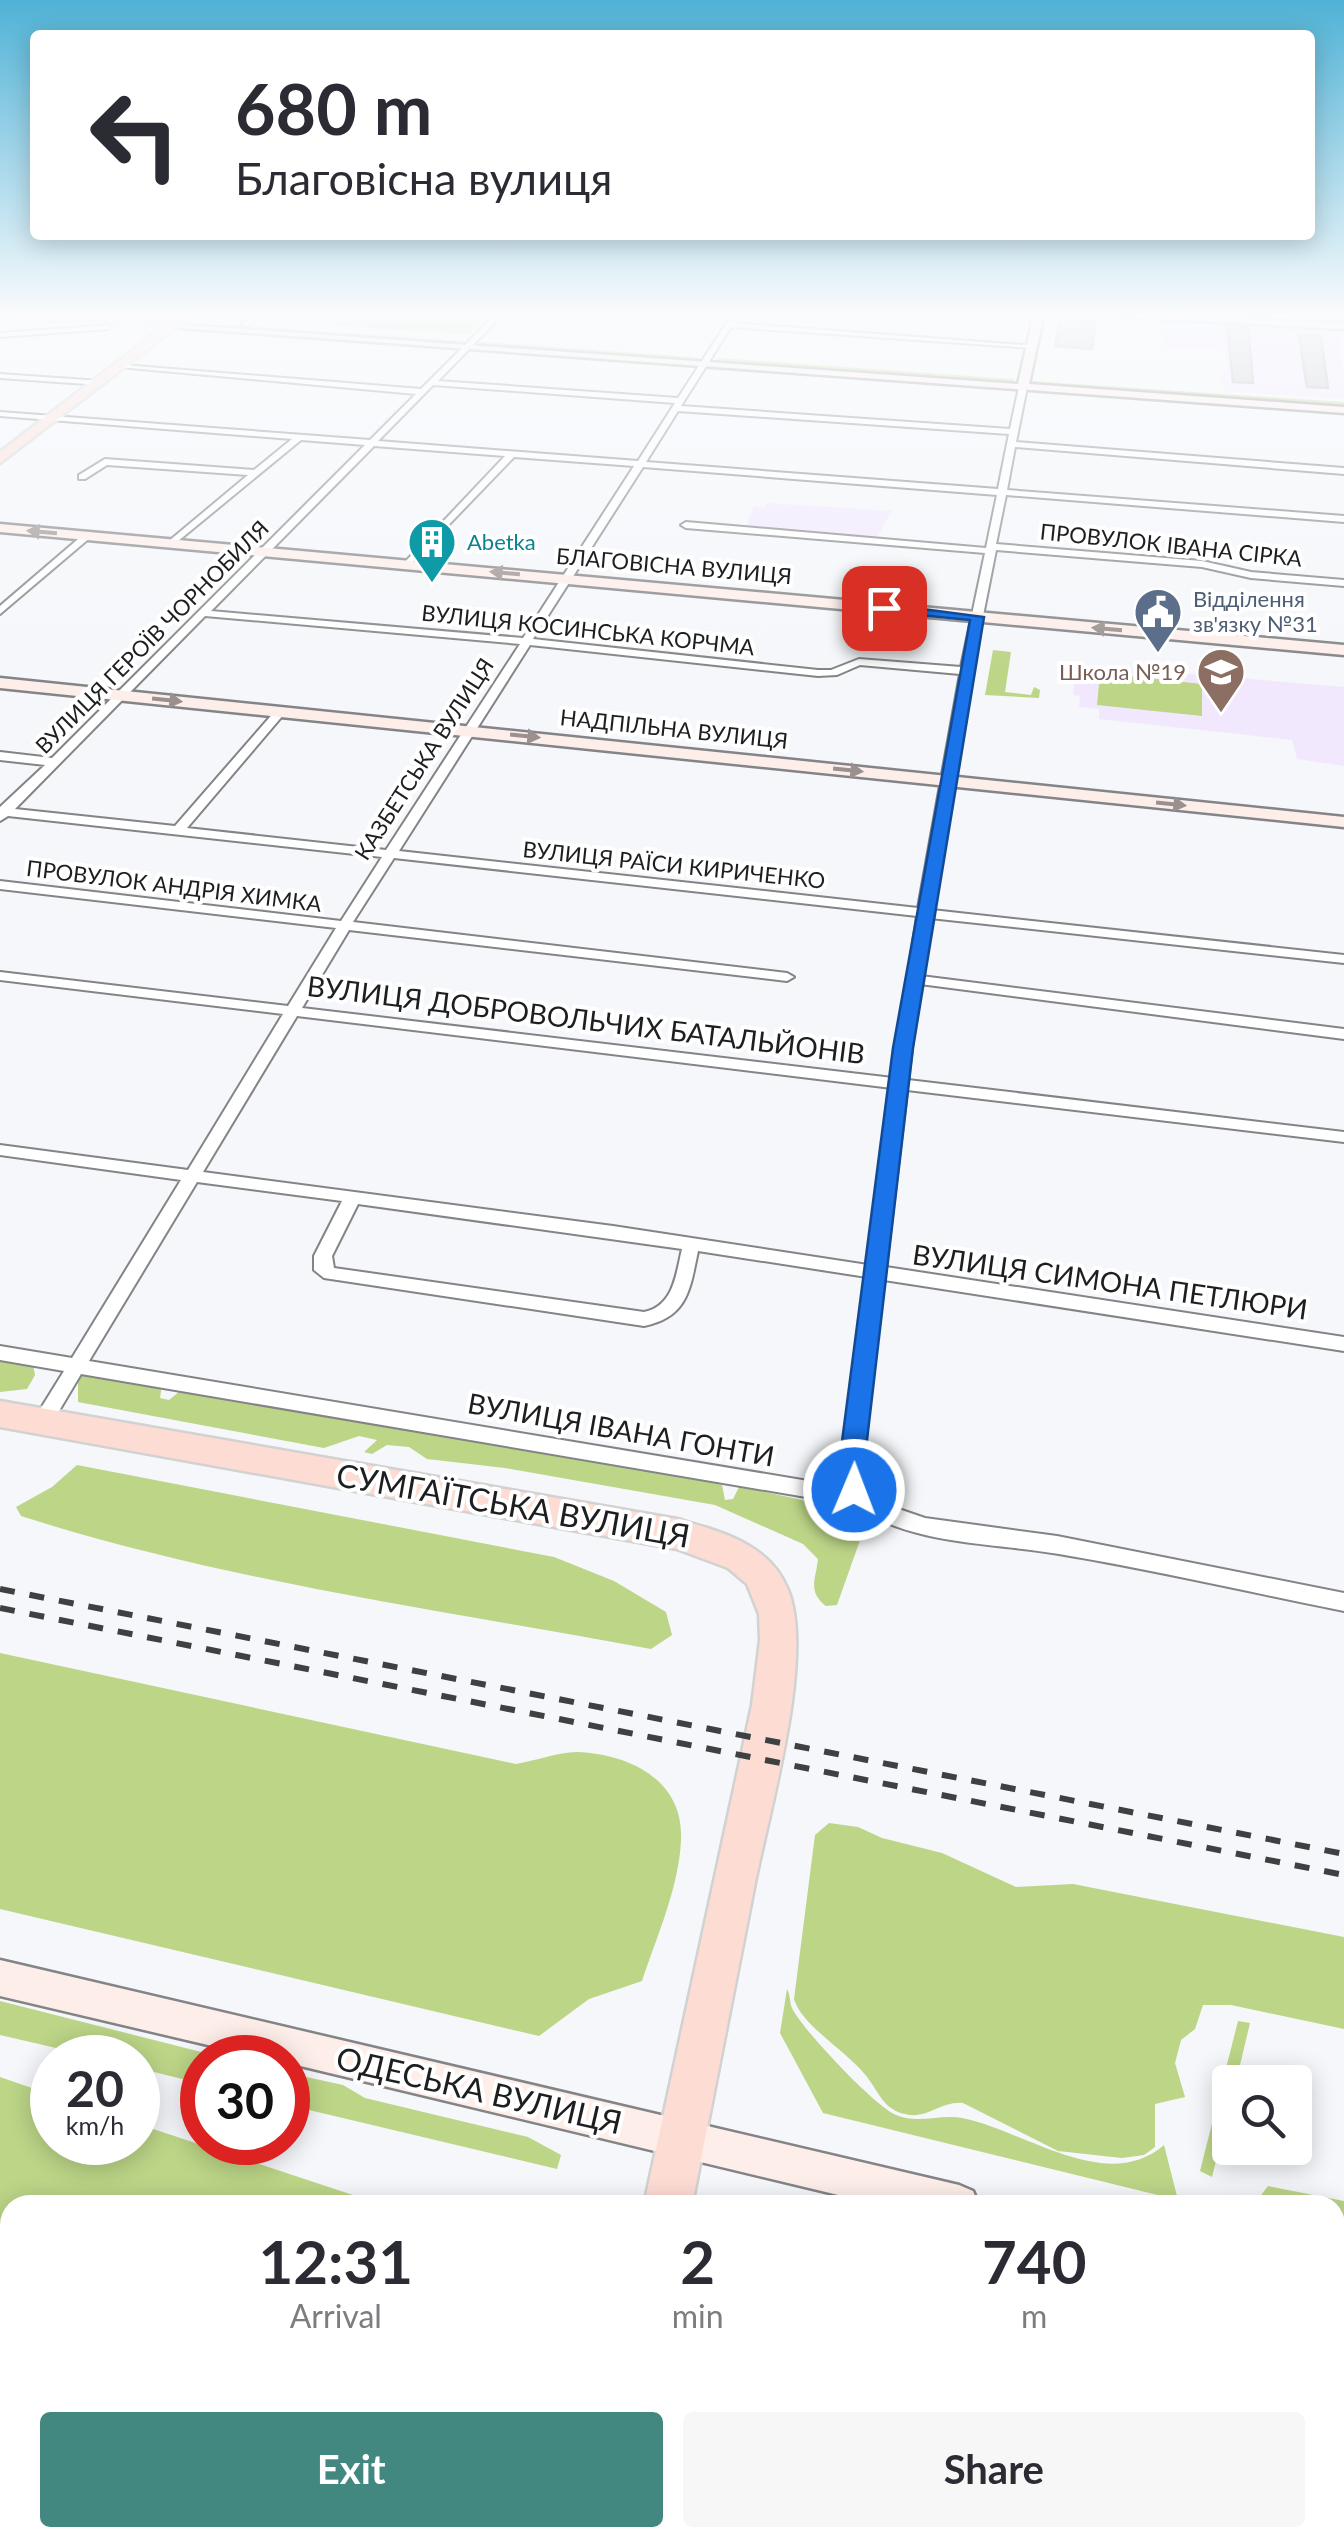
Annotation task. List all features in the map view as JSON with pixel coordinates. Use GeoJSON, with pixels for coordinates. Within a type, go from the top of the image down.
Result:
{"type":"FeatureCollection","features":[{"type":"Feature","properties":{"kind":"main road"},"geometry":{"type":"LineString","coordinates":[[0,459],[36,432]]}},
{"type":"Feature","properties":{"kind":"main road","name":"БЛАГОВІСНА ВУЛИЦЯ"},"geometry":{"type":"LineString","coordinates":[[0,528],[1344,650]]}},
{"type":"Feature","properties":{"kind":"main road","name":"НАДПІЛЬНА ВУЛИЦЯ"},"geometry":{"type":"LineString","coordinates":[[0,682],[1344,822]]}},
{"type":"Feature","properties":{"kind":"main road","name":"СУМГАЇТСЬКА ВУЛИЦЯ"},"geometry":{"type":"LineString","coordinates":[[0,1414],[649,1528],[717,1544],[758,1574],[772,1592],[780,1616],[776,1670],[676,2182]]}},
{"type":"Feature","properties":{"kind":"main road","name":"ОДЕСЬКА ВУЛИЦЯ"},"geometry":{"type":"LineString","coordinates":[[0,1978],[676,2182],[835,2195]]}},
{"type":"Feature","properties":{"kind":"street"},"geometry":{"type":"LineString","coordinates":[[247,432],[1344,519]]}},
{"type":"Feature","properties":{"kind":"street","name":"ВУЛИЦЯ ГЕРОЇВ ЧОРНОБИЛЯ"},"geometry":{"type":"LineString","coordinates":[[2,814],[385,432]]}},
{"type":"Feature","properties":{"kind":"street","name":"КАЗБЕТСЬКА ВУЛИЦЯ"},"geometry":{"type":"LineString","coordinates":[[43,1421],[344,926],[660,432]]}},
{"type":"Feature","properties":{"kind":"street"},"geometry":{"type":"LineString","coordinates":[[953,432],[1344,470]]}},
{"type":"Feature","properties":{"kind":"street"},"geometry":{"type":"LineString","coordinates":[[858,1498],[852,1470],[913,979],[966,671],[1015,432]]}},
{"type":"Feature","properties":{"kind":"street"},"geometry":{"type":"LineString","coordinates":[[172,544],[301,436]]}},
{"type":"Feature","properties":{"kind":"street"},"geometry":{"type":"LineString","coordinates":[[407,565],[513,453]]}},
{"type":"Feature","properties":{"kind":"street"},"geometry":{"type":"LineString","coordinates":[[82,477],[105,462],[256,473]]}},
{"type":"Feature","properties":{"kind":"street","name":"ПРОВУЛОК ІВАНА СІРКА"},"geometry":{"type":"LineString","coordinates":[[686,524],[1202,564],[1251,574],[1344,583]]}},
{"type":"Feature","properties":{"kind":"street"},"geometry":{"type":"LineString","coordinates":[[0,611],[87,536]]}},
{"type":"Feature","properties":{"kind":"street","name":"ВУЛИЦЯ КОСИНСЬКА КОРЧМА"},"geometry":{"type":"LineString","coordinates":[[204,613],[818,673],[833,673],[859,662],[966,671]]}},
{"type":"Feature","properties":{"kind":"street"},"geometry":{"type":"LineString","coordinates":[[177,832],[280,712]]}},
{"type":"Feature","properties":{"kind":"street"},"geometry":{"type":"LineString","coordinates":[[0,756],[56,762]]}},
{"type":"Feature","properties":{"kind":"street","name":"ВУЛИЦЯ РАЇСИ КИРИЧЕНКО"},"geometry":{"type":"LineString","coordinates":[[2,814],[1344,959]]}},
{"type":"Feature","properties":{"kind":"street","name":"ПРОВУЛОК АНДРІЯ ХИМКА"},"geometry":{"type":"LineString","coordinates":[[0,885],[344,926]]}},
{"type":"Feature","properties":{"kind":"street"},"geometry":{"type":"LineString","coordinates":[[344,926],[788,977]]}},
{"type":"Feature","properties":{"kind":"street","name":"ВУЛИЦЯ ДОБРОВОЛЬЧИХ БАТАЛЬЙОНІВ"},"geometry":{"type":"LineString","coordinates":[[0,976],[1344,1137]]}},
{"type":"Feature","properties":{"kind":"street"},"geometry":{"type":"LineString","coordinates":[[913,979],[1344,1034]]}},
{"type":"Feature","properties":{"kind":"street","name":"ВУЛИЦЯ СИМОНА ПЕТЛЮРИ"},"geometry":{"type":"LineString","coordinates":[[0,1150],[691,1244],[877,1276],[1344,1344]]}},
{"type":"Feature","properties":{"kind":"street"},"geometry":{"type":"LineString","coordinates":[[352,1198],[323,1256],[323,1270],[330,1274],[644,1319],[662,1316],[674,1306],[691,1244]]}},
{"type":"Feature","properties":{"kind":"street","name":"ВУЛИЦЯ ІВАНА ГОНТИ"},"geometry":{"type":"LineString","coordinates":[[0,1353],[858,1498],[876,1511],[924,1524],[1059,1546],[1344,1602]]}},
{"type":"Feature","properties":{"kind":"shaded area"},"geometry":{"type":"Polygon","coordinates":[[[767,503],[892,511],[876,538],[746,527],[754,506],[765,508],[767,503]]]}},
{"type":"Feature","properties":{"kind":"shaded area","name":"Школа №19"},"geometry":{"type":"Polygon","coordinates":[[[1076,664],[1344,687],[1344,766],[1297,759],[1292,740],[1099,719],[1099,709],[1079,707],[1080,696],[1073,695],[1076,664]]]}},
{"type":"Feature","properties":{"kind":"green space"},"geometry":{"type":"Polygon","coordinates":[[[993,650],[1011,652],[1005,692],[1031,695],[1034,687],[1040,690],[1039,698],[985,695],[993,650]]]}},
{"type":"Feature","properties":{"kind":"green space"},"geometry":{"type":"Polygon","coordinates":[[[1100,673],[1202,684],[1202,716],[1097,705],[1100,673]]]}},
{"type":"Feature","properties":{"kind":"green space"},"geometry":{"type":"Polygon","coordinates":[[[0,1358],[33,1364],[35,1375],[27,1389],[0,1392],[0,1358]]]}},
{"type":"Feature","properties":{"kind":"green space"},"geometry":{"type":"Polygon","coordinates":[[[86,1371],[162,1385],[160,1398],[169,1400],[185,1387],[619,1461],[722,1485],[725,1500],[733,1499],[739,1487],[807,1501],[842,1513],[864,1529],[837,1605],[826,1606],[815,1590],[818,1559],[803,1544],[715,1505],[505,1468],[427,1459],[409,1447],[387,1445],[372,1454],[364,1452],[377,1440],[359,1436],[324,1448],[78,1402],[78,1378],[86,1371]]]}},
{"type":"Feature","properties":{"kind":"green space"},"geometry":{"type":"Polygon","coordinates":[[[77,1465],[554,1557],[614,1581],[666,1612],[672,1635],[651,1649],[413,1607],[176,1559],[21,1516],[16,1507],[52,1487],[77,1465]]]}},
{"type":"Feature","properties":{"kind":"green space"},"geometry":{"type":"Polygon","coordinates":[[[0,1653],[516,1764],[577,1752],[633,1765],[663,1786],[673,1801],[681,1840],[672,1893],[642,1981],[589,1999],[539,2036],[0,1909],[0,1653]]]}},
{"type":"Feature","properties":{"kind":"green space"},"geometry":{"type":"Polygon","coordinates":[[[829,1823],[858,1827],[882,1838],[942,1853],[1016,1887],[1073,1884],[1344,1937],[1344,2029],[1231,2005],[1203,2005],[1195,2029],[1181,2040],[1175,2063],[1185,2097],[1155,2104],[1155,2147],[1144,2155],[1122,2158],[1058,2151],[963,2103],[920,2115],[894,2110],[864,2073],[807,2021],[794,1999],[815,1835],[829,1823]]]}},
{"type":"Feature","properties":{"kind":"green space"},"geometry":{"type":"Polygon","coordinates":[[[787,1989],[793,2010],[811,2034],[855,2082],[894,2114],[911,2119],[962,2118],[1091,2162],[1117,2164],[1141,2159],[1164,2145],[1177,2195],[1158,2195],[823,2113],[780,2033],[787,1989]]]}},
{"type":"Feature","properties":{"kind":"green space"},"geometry":{"type":"Polygon","coordinates":[[[0,2001],[134,2035],[30,2035],[30,2042],[0,2035],[0,2001]]]}},
{"type":"Feature","properties":{"kind":"green space"},"geometry":{"type":"Polygon","coordinates":[[[1238,2021],[1250,2023],[1240,2065],[1227,2065],[1238,2021]]]}},
{"type":"Feature","properties":{"kind":"green space"},"geometry":{"type":"Polygon","coordinates":[[[160,2042],[180,2047],[180,2078],[160,2074],[160,2042]]]}},
{"type":"Feature","properties":{"kind":"green space"},"geometry":{"type":"Polygon","coordinates":[[[0,2077],[30,2087],[30,2165],[160,2165],[160,2131],[180,2138],[180,2165],[262,2165],[353,2195],[0,2195],[0,2077]]]}},
{"type":"Feature","properties":{"kind":"green space"},"geometry":{"type":"Polygon","coordinates":[[[310,2078],[343,2085],[365,2098],[528,2137],[561,2155],[557,2169],[310,2110],[310,2078]]]}},
{"type":"Feature","properties":{"kind":"green space"},"geometry":{"type":"Polygon","coordinates":[[[1212,2124],[1212,2177],[1200,2171],[1212,2124]]]}},
{"type":"Feature","properties":{"kind":"green space"},"geometry":{"type":"Polygon","coordinates":[[[1268,2186],[1314,2195],[1261,2195],[1268,2186]]]}},
{"type":"Feature","properties":{"kind":"railway"},"geometry":{"type":"LineString","coordinates":[[0,1589],[1344,1854]]}},
{"type":"Feature","properties":{"kind":"railway"},"geometry":{"type":"LineString","coordinates":[[0,1608],[1344,1875]]}},
{"type":"Feature","properties":{"kind":"place","name":"Abetka"},"geometry":{"type":"Point","coordinates":[432,584]}},
{"type":"Feature","properties":{"kind":"place","name":"Відділення зв'язку №31"},"geometry":{"type":"Point","coordinates":[1158,654]}},
{"type":"Feature","properties":{"kind":"place","name":"Школа №19"},"geometry":{"type":"Point","coordinates":[1221,714]}},
{"type":"Feature","properties":{"kind":"route"},"geometry":{"type":"LineString","coordinates":[[854,1490],[853,1457],[903,1048],[947,774],[977,617],[884,608]]}}]}
